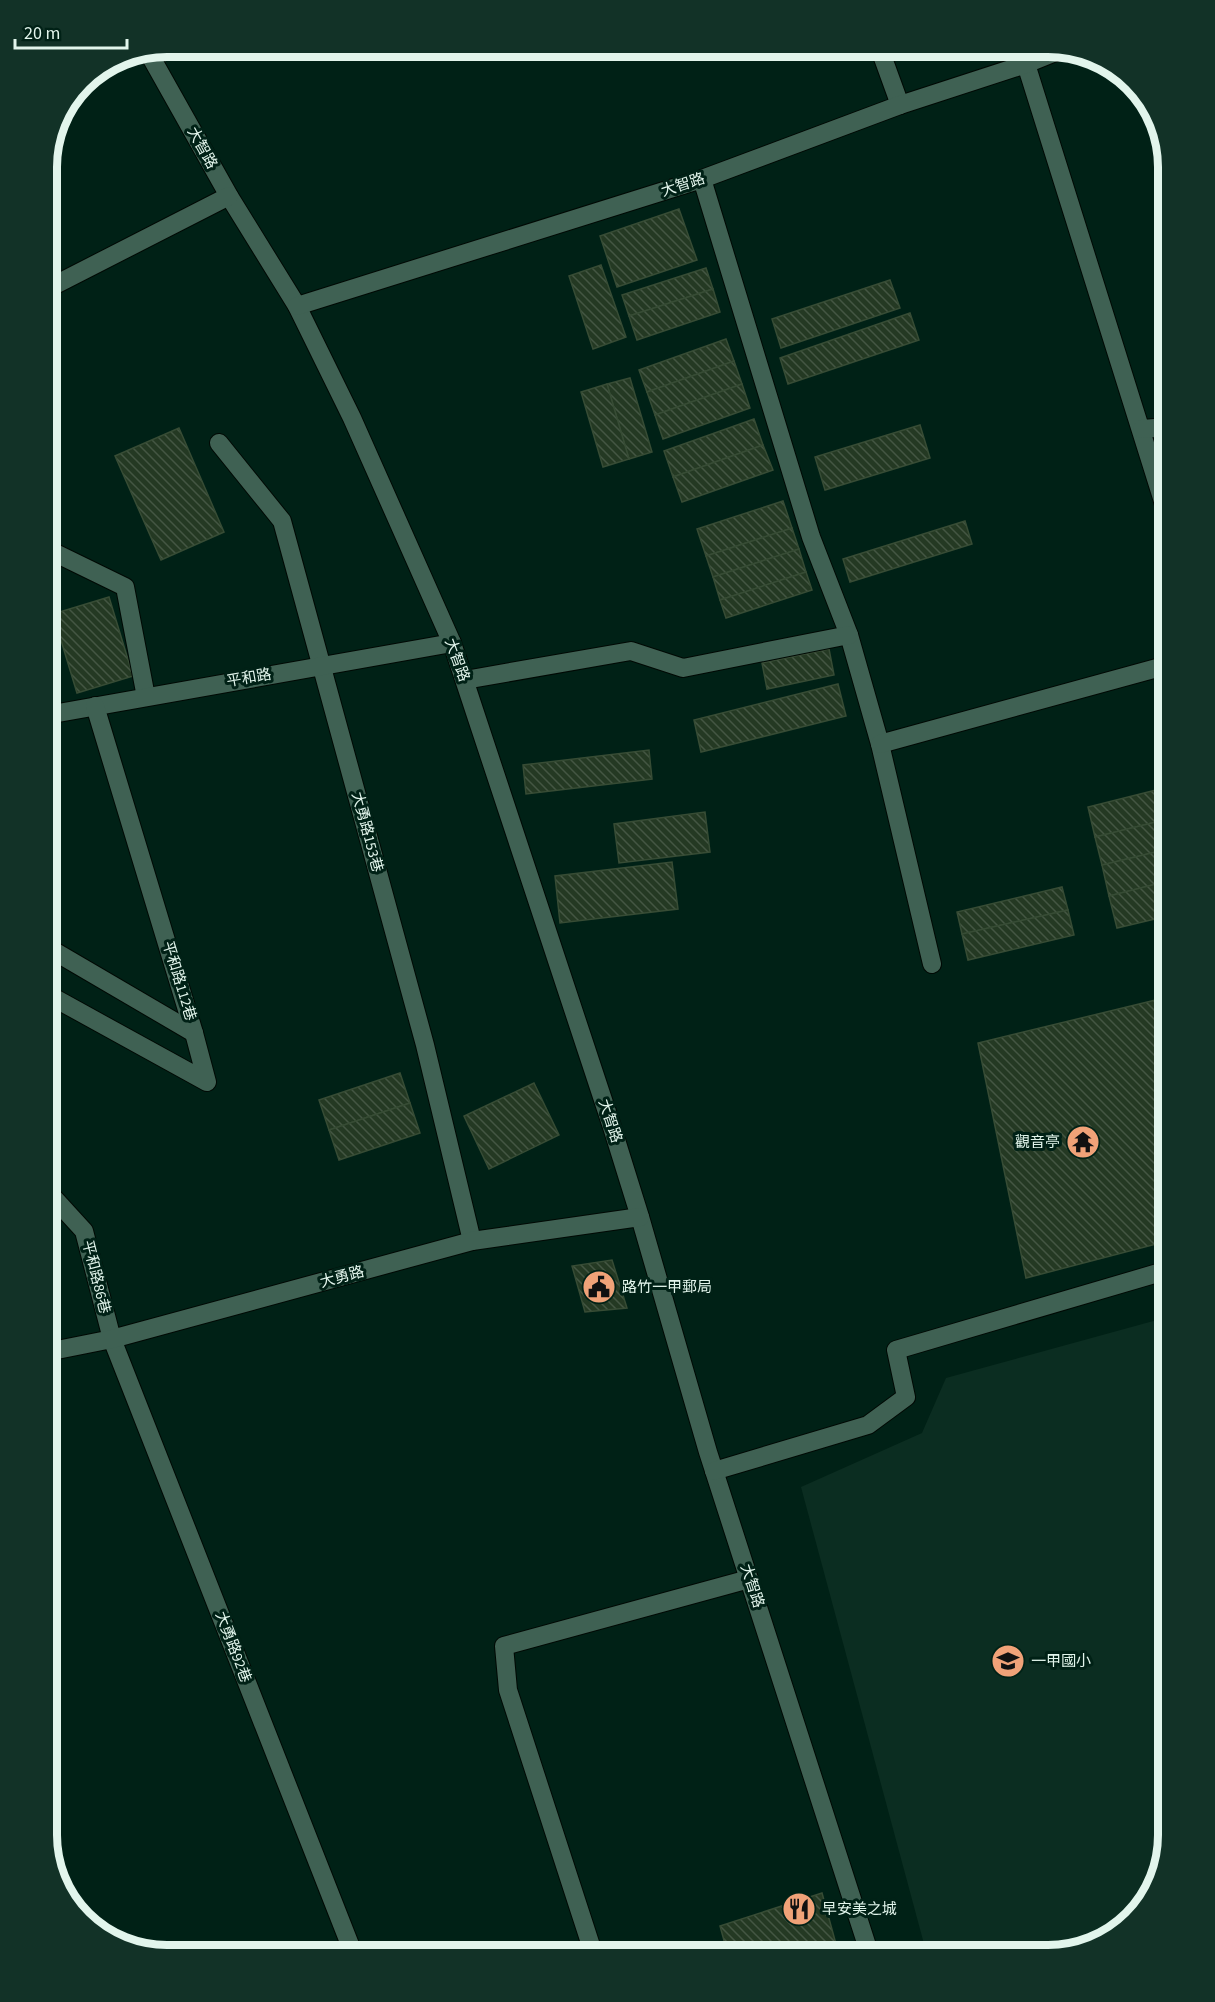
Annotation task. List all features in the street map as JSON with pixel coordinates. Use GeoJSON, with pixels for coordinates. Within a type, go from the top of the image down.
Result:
{"type":"FeatureCollection","features":[{"type":"Feature","properties":{"kind":"street"},"geometry":{"type":"LineString","coordinates":[[883,57],[900,105]]}},
{"type":"Feature","properties":{"kind":"street","name":"大智路"},"geometry":{"type":"LineString","coordinates":[[297,306],[702,179],[900,105],[1043,57]]}},
{"type":"Feature","properties":{"kind":"street","name":"大智路"},"geometry":{"type":"LineString","coordinates":[[152,58],[229,196],[297,306],[352,418],[452,643],[640,1217],[714,1471],[867,1945]]}},
{"type":"Feature","properties":{"kind":"street"},"geometry":{"type":"LineString","coordinates":[[1026,64],[1158,483]]}},
{"type":"Feature","properties":{"kind":"street"},"geometry":{"type":"LineString","coordinates":[[702,179],[811,537],[849,635],[880,744],[932,964]]}},
{"type":"Feature","properties":{"kind":"street"},"geometry":{"type":"LineString","coordinates":[[57,285],[229,196]]}},
{"type":"Feature","properties":{"kind":"street"},"geometry":{"type":"LineString","coordinates":[[1142,429],[1158,428]]}},
{"type":"Feature","properties":{"kind":"street","name":"大勇路153巷"},"geometry":{"type":"LineString","coordinates":[[219,443],[282,521],[419,1024],[472,1241]]}},
{"type":"Feature","properties":{"kind":"street"},"geometry":{"type":"LineString","coordinates":[[57,554],[125,587],[146,697]]}},
{"type":"Feature","properties":{"kind":"street"},"geometry":{"type":"LineString","coordinates":[[465,680],[631,651],[683,668],[849,635]]}},
{"type":"Feature","properties":{"kind":"street","name":"平和路"},"geometry":{"type":"LineString","coordinates":[[57,713],[452,643]]}},
{"type":"Feature","properties":{"kind":"street"},"geometry":{"type":"LineString","coordinates":[[880,744],[1158,668]]}},
{"type":"Feature","properties":{"kind":"street","name":"平和路112巷"},"geometry":{"type":"LineString","coordinates":[[57,1000],[207,1082],[95,706]]}},
{"type":"Feature","properties":{"kind":"street"},"geometry":{"type":"LineString","coordinates":[[57,953],[194,1033]]}},
{"type":"Feature","properties":{"kind":"street","name":"平和路86巷"},"geometry":{"type":"LineString","coordinates":[[57,1201],[84,1231],[112,1339]]}},
{"type":"Feature","properties":{"kind":"street","name":"大勇路"},"geometry":{"type":"LineString","coordinates":[[57,1350],[112,1339],[472,1241],[640,1217]]}},
{"type":"Feature","properties":{"kind":"street"},"geometry":{"type":"LineString","coordinates":[[714,1471],[867,1425],[906,1397],[896,1350],[1158,1273]]}},
{"type":"Feature","properties":{"kind":"street","name":"大勇路92巷"},"geometry":{"type":"LineString","coordinates":[[112,1339],[350,1945]]}},
{"type":"Feature","properties":{"kind":"street"},"geometry":{"type":"LineString","coordinates":[[591,1945],[508,1690],[504,1646],[749,1579]]}},
{"type":"Feature","properties":{"kind":"shaded area","name":"一甲國小"},"geometry":{"type":"Polygon","coordinates":[[[1158,1320],[1157,1849],[1147,1884],[1131,1907],[1097,1934],[1069,1943],[924,1945],[801,1487],[922,1433],[946,1378],[1158,1320]]]}},
{"type":"Feature","properties":{"kind":"building"},"geometry":{"type":"Polygon","coordinates":[[[679,209],[697,260],[617,287],[600,236],[679,209]]]}},
{"type":"Feature","properties":{"kind":"building"},"geometry":{"type":"Polygon","coordinates":[[[601,265],[626,337],[593,349],[569,276],[601,265]]]}},
{"type":"Feature","properties":{"kind":"building"},"geometry":{"type":"Polygon","coordinates":[[[706,268],[713,289],[629,316],[622,295],[706,268]]]}},
{"type":"Feature","properties":{"kind":"building"},"geometry":{"type":"Polygon","coordinates":[[[890,280],[900,308],[781,348],[772,319],[890,280]]]}},
{"type":"Feature","properties":{"kind":"building"},"geometry":{"type":"Polygon","coordinates":[[[713,289],[720,312],[637,340],[629,316],[713,289]]]}},
{"type":"Feature","properties":{"kind":"building"},"geometry":{"type":"Polygon","coordinates":[[[910,313],[919,340],[788,384],[780,358],[910,313]]]}},
{"type":"Feature","properties":{"kind":"building"},"geometry":{"type":"Polygon","coordinates":[[[726,339],[734,361],[647,392],[639,370],[726,339]]]}},
{"type":"Feature","properties":{"kind":"building"},"geometry":{"type":"Polygon","coordinates":[[[734,361],[742,384],[655,415],[647,392],[734,361]]]}},
{"type":"Feature","properties":{"kind":"building"},"geometry":{"type":"Polygon","coordinates":[[[630,378],[652,452],[629,459],[607,384],[630,378]]]}},
{"type":"Feature","properties":{"kind":"building"},"geometry":{"type":"Polygon","coordinates":[[[607,384],[629,459],[603,467],[581,392],[607,384]]]}},
{"type":"Feature","properties":{"kind":"building"},"geometry":{"type":"Polygon","coordinates":[[[742,384],[750,408],[663,439],[655,415],[742,384]]]}},
{"type":"Feature","properties":{"kind":"building"},"geometry":{"type":"Polygon","coordinates":[[[754,419],[763,445],[673,477],[664,451],[754,419]]]}},
{"type":"Feature","properties":{"kind":"building"},"geometry":{"type":"Polygon","coordinates":[[[920,425],[930,458],[825,490],[815,457],[920,425]]]}},
{"type":"Feature","properties":{"kind":"building"},"geometry":{"type":"Polygon","coordinates":[[[179,428],[224,532],[161,560],[115,456],[179,428]]]}},
{"type":"Feature","properties":{"kind":"building"},"geometry":{"type":"Polygon","coordinates":[[[763,445],[773,470],[682,502],[673,477],[763,445]]]}},
{"type":"Feature","properties":{"kind":"building"},"geometry":{"type":"Polygon","coordinates":[[[783,501],[792,528],[706,556],[697,529],[783,501]]]}},
{"type":"Feature","properties":{"kind":"building"},"geometry":{"type":"Polygon","coordinates":[[[965,521],[972,544],[850,582],[843,559],[965,521]]]}},
{"type":"Feature","properties":{"kind":"building"},"geometry":{"type":"Polygon","coordinates":[[[792,528],[799,549],[713,577],[706,556],[792,528]]]}},
{"type":"Feature","properties":{"kind":"building"},"geometry":{"type":"Polygon","coordinates":[[[799,549],[806,572],[720,600],[713,577],[799,549]]]}},
{"type":"Feature","properties":{"kind":"building"},"geometry":{"type":"Polygon","coordinates":[[[806,572],[812,590],[726,618],[720,600],[806,572]]]}},
{"type":"Feature","properties":{"kind":"building"},"geometry":{"type":"Polygon","coordinates":[[[109,597],[133,676],[77,693],[57,627],[57,613],[109,597]]]}},
{"type":"Feature","properties":{"kind":"building"},"geometry":{"type":"Polygon","coordinates":[[[829,649],[834,675],[767,689],[762,663],[829,649]]]}},
{"type":"Feature","properties":{"kind":"building"},"geometry":{"type":"Polygon","coordinates":[[[838,684],[846,716],[701,752],[694,720],[838,684]]]}},
{"type":"Feature","properties":{"kind":"building"},"geometry":{"type":"Polygon","coordinates":[[[649,750],[652,779],[526,794],[523,765],[649,750]]]}},
{"type":"Feature","properties":{"kind":"building"},"geometry":{"type":"Polygon","coordinates":[[[1158,790],[1158,821],[1095,837],[1088,807],[1158,790]]]}},
{"type":"Feature","properties":{"kind":"building"},"geometry":{"type":"Polygon","coordinates":[[[705,812],[710,852],[619,863],[614,824],[705,812]]]}},
{"type":"Feature","properties":{"kind":"building"},"geometry":{"type":"Polygon","coordinates":[[[1158,821],[1158,851],[1102,865],[1095,837],[1158,821]]]}},
{"type":"Feature","properties":{"kind":"building"},"geometry":{"type":"Polygon","coordinates":[[[1158,851],[1158,884],[1109,896],[1102,865],[1158,851]]]}},
{"type":"Feature","properties":{"kind":"building"},"geometry":{"type":"Polygon","coordinates":[[[672,862],[678,909],[560,923],[555,876],[672,862]]]}},
{"type":"Feature","properties":{"kind":"building"},"geometry":{"type":"Polygon","coordinates":[[[1158,884],[1158,918],[1117,928],[1109,896],[1158,884]]]}},
{"type":"Feature","properties":{"kind":"building"},"geometry":{"type":"Polygon","coordinates":[[[1062,887],[1068,910],[962,934],[957,912],[1062,887]]]}},
{"type":"Feature","properties":{"kind":"building"},"geometry":{"type":"Polygon","coordinates":[[[1068,910],[1074,935],[968,960],[962,934],[1068,910]]]}},
{"type":"Feature","properties":{"kind":"building","name":"觀音亭"},"geometry":{"type":"Polygon","coordinates":[[[1158,999],[1158,1244],[1026,1278],[978,1043],[1158,999]]]}},
{"type":"Feature","properties":{"kind":"building"},"geometry":{"type":"Polygon","coordinates":[[[400,1073],[410,1103],[329,1130],[319,1100],[400,1073]]]}},
{"type":"Feature","properties":{"kind":"building"},"geometry":{"type":"Polygon","coordinates":[[[534,1083],[559,1135],[489,1169],[464,1116],[534,1083]]]}},
{"type":"Feature","properties":{"kind":"building"},"geometry":{"type":"Polygon","coordinates":[[[410,1103],[420,1133],[339,1160],[329,1130],[410,1103]]]}},
{"type":"Feature","properties":{"kind":"building","name":"路竹一甲郵局"},"geometry":{"type":"Polygon","coordinates":[[[612,1260],[627,1308],[585,1312],[572,1266],[612,1260]]]}},
{"type":"Feature","properties":{"kind":"building","name":"早安美之城"},"geometry":{"type":"Polygon","coordinates":[[[822,1893],[836,1945],[725,1945],[720,1926],[822,1893]]]}},
{"type":"Feature","properties":{"kind":"place","name":"觀音亭"},"geometry":{"type":"Point","coordinates":[1083,1142]}},
{"type":"Feature","properties":{"kind":"place","name":"路竹一甲郵局"},"geometry":{"type":"Point","coordinates":[599,1287]}},
{"type":"Feature","properties":{"kind":"place","name":"一甲國小"},"geometry":{"type":"Point","coordinates":[1008,1661]}},
{"type":"Feature","properties":{"kind":"place","name":"早安美之城"},"geometry":{"type":"Point","coordinates":[799,1909]}}]}
